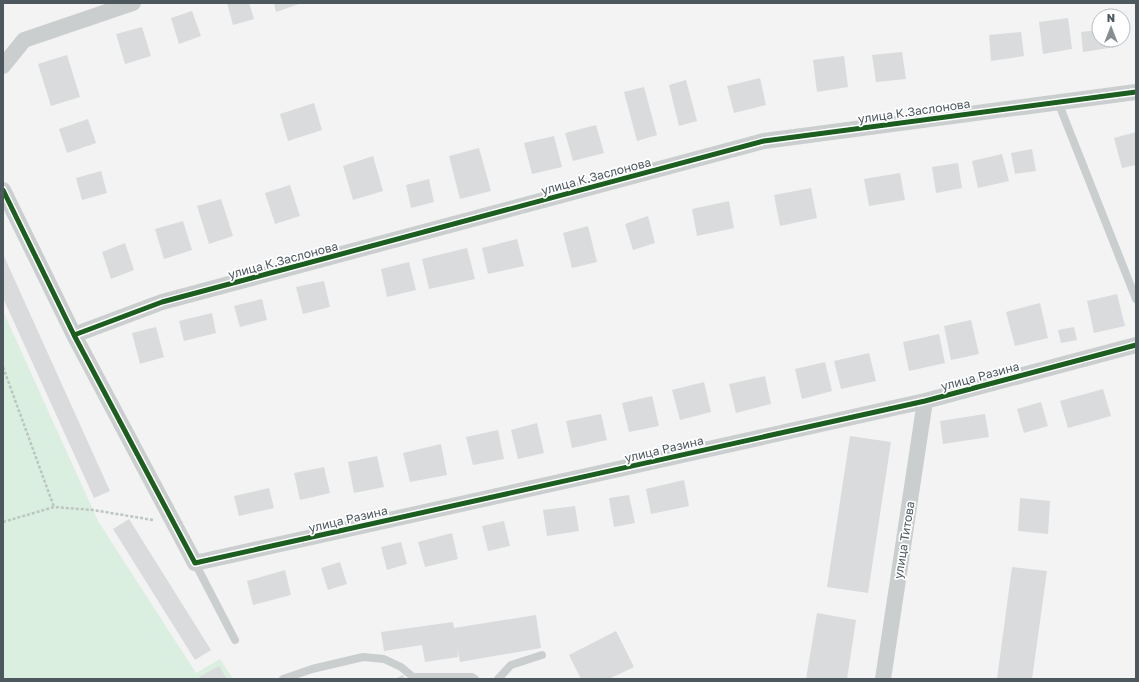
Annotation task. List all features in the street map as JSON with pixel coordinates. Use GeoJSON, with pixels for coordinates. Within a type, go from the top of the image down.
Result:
{"type":"FeatureCollection","features":[{"type":"Feature","properties":{"kind":"street"},"geometry":{"type":"LineString","coordinates":[[3,66],[24,40],[134,3]]}},
{"type":"Feature","properties":{"kind":"street","name":"улица К.Заслонова"},"geometry":{"type":"LineString","coordinates":[[74,335],[162,302],[764,141],[1136,92]]}},
{"type":"Feature","properties":{"kind":"street"},"geometry":{"type":"LineString","coordinates":[[3,190],[74,335],[195,564]]}},
{"type":"Feature","properties":{"kind":"street","name":"улица Разина"},"geometry":{"type":"LineString","coordinates":[[195,564],[925,401],[1136,345]]}},
{"type":"Feature","properties":{"kind":"street","name":"улица Титова"},"geometry":{"type":"LineString","coordinates":[[883,679],[925,401]]}},
{"type":"Feature","properties":{"kind":"lane"},"geometry":{"type":"LineString","coordinates":[[1058,102],[1136,299]]}},
{"type":"Feature","properties":{"kind":"lane"},"geometry":{"type":"LineString","coordinates":[[195,564],[235,640]]}},
{"type":"Feature","properties":{"kind":"lane"},"geometry":{"type":"LineString","coordinates":[[498,679],[511,666],[542,655]]}},
{"type":"Feature","properties":{"kind":"lane"},"geometry":{"type":"LineString","coordinates":[[284,679],[312,669],[363,657],[384,659],[401,667],[413,677],[472,677],[475,679]]}},
{"type":"Feature","properties":{"kind":"path"},"geometry":{"type":"LineString","coordinates":[[3,367],[54,507]]}},
{"type":"Feature","properties":{"kind":"path"},"geometry":{"type":"LineString","coordinates":[[3,522],[54,507],[93,510],[173,523]]}},
{"type":"Feature","properties":{"kind":"green space"},"geometry":{"type":"Polygon","coordinates":[[[3,311],[98,521],[196,673],[220,659],[233,679],[3,679],[3,311]]]}},
{"type":"Feature","properties":{"kind":"building"},"geometry":{"type":"Polygon","coordinates":[[[227,3],[249,3],[254,19],[233,25],[227,3]]]}},
{"type":"Feature","properties":{"kind":"building"},"geometry":{"type":"Polygon","coordinates":[[[274,3],[302,3],[276,12],[274,3]]]}},
{"type":"Feature","properties":{"kind":"building"},"geometry":{"type":"Polygon","coordinates":[[[192,11],[201,36],[179,44],[171,18],[192,11]]]}},
{"type":"Feature","properties":{"kind":"building"},"geometry":{"type":"Polygon","coordinates":[[[1068,18],[1072,49],[1043,54],[1039,22],[1068,18]]]}},
{"type":"Feature","properties":{"kind":"building"},"geometry":{"type":"Polygon","coordinates":[[[142,27],[151,56],[125,64],[116,34],[142,27]]]}},
{"type":"Feature","properties":{"kind":"building"},"geometry":{"type":"Polygon","coordinates":[[[1091,31],[1091,48],[1109,48],[1083,52],[1081,32],[1091,31]]]}},
{"type":"Feature","properties":{"kind":"building"},"geometry":{"type":"Polygon","coordinates":[[[1021,32],[1024,56],[991,61],[989,35],[1021,32]]]}},
{"type":"Feature","properties":{"kind":"building"},"geometry":{"type":"Polygon","coordinates":[[[902,52],[906,79],[876,82],[872,55],[902,52]]]}},
{"type":"Feature","properties":{"kind":"building"},"geometry":{"type":"Polygon","coordinates":[[[67,55],[80,97],[51,106],[38,64],[67,55]]]}},
{"type":"Feature","properties":{"kind":"building"},"geometry":{"type":"Polygon","coordinates":[[[844,56],[848,87],[817,92],[813,60],[844,56]]]}},
{"type":"Feature","properties":{"kind":"building"},"geometry":{"type":"Polygon","coordinates":[[[760,78],[766,105],[734,113],[727,86],[760,78]]]}},
{"type":"Feature","properties":{"kind":"building"},"geometry":{"type":"Polygon","coordinates":[[[686,80],[697,121],[679,126],[669,85],[686,80]]]}},
{"type":"Feature","properties":{"kind":"building"},"geometry":{"type":"Polygon","coordinates":[[[644,87],[657,135],[637,141],[624,92],[644,87]]]}},
{"type":"Feature","properties":{"kind":"building"},"geometry":{"type":"Polygon","coordinates":[[[314,103],[322,130],[288,141],[280,114],[314,103]]]}},
{"type":"Feature","properties":{"kind":"building"},"geometry":{"type":"Polygon","coordinates":[[[88,119],[96,143],[67,153],[59,129],[88,119]]]}},
{"type":"Feature","properties":{"kind":"building"},"geometry":{"type":"Polygon","coordinates":[[[596,125],[604,153],[573,161],[565,133],[596,125]]]}},
{"type":"Feature","properties":{"kind":"building"},"geometry":{"type":"Polygon","coordinates":[[[1136,132],[1136,165],[1122,168],[1114,138],[1136,132]]]}},
{"type":"Feature","properties":{"kind":"building"},"geometry":{"type":"Polygon","coordinates":[[[554,136],[562,167],[532,174],[524,143],[554,136]]]}},
{"type":"Feature","properties":{"kind":"building"},"geometry":{"type":"Polygon","coordinates":[[[479,148],[491,191],[460,199],[449,156],[479,148]]]}},
{"type":"Feature","properties":{"kind":"building"},"geometry":{"type":"Polygon","coordinates":[[[1032,149],[1036,171],[1015,174],[1011,153],[1032,149]]]}},
{"type":"Feature","properties":{"kind":"building"},"geometry":{"type":"Polygon","coordinates":[[[1002,154],[1009,181],[978,188],[972,161],[1002,154]]]}},
{"type":"Feature","properties":{"kind":"building"},"geometry":{"type":"Polygon","coordinates":[[[373,156],[383,191],[353,200],[343,166],[373,156]]]}},
{"type":"Feature","properties":{"kind":"building"},"geometry":{"type":"Polygon","coordinates":[[[958,163],[962,188],[936,193],[932,167],[958,163]]]}},
{"type":"Feature","properties":{"kind":"building"},"geometry":{"type":"Polygon","coordinates":[[[101,171],[107,193],[82,200],[76,178],[101,171]]]}},
{"type":"Feature","properties":{"kind":"building"},"geometry":{"type":"Polygon","coordinates":[[[900,173],[905,200],[869,206],[864,179],[900,173]]]}},
{"type":"Feature","properties":{"kind":"building"},"geometry":{"type":"Polygon","coordinates":[[[429,179],[434,202],[411,208],[406,185],[429,179]]]}},
{"type":"Feature","properties":{"kind":"building"},"geometry":{"type":"Polygon","coordinates":[[[290,185],[300,216],[275,224],[265,193],[290,185]]]}},
{"type":"Feature","properties":{"kind":"building"},"geometry":{"type":"Polygon","coordinates":[[[811,188],[817,218],[780,226],[774,195],[811,188]]]}},
{"type":"Feature","properties":{"kind":"building"},"geometry":{"type":"Polygon","coordinates":[[[221,199],[233,236],[209,244],[197,206],[221,199]]]}},
{"type":"Feature","properties":{"kind":"building"},"geometry":{"type":"Polygon","coordinates":[[[729,201],[734,228],[697,236],[692,209],[729,201]]]}},
{"type":"Feature","properties":{"kind":"building"},"geometry":{"type":"Polygon","coordinates":[[[648,216],[655,243],[633,250],[625,224],[648,216]]]}},
{"type":"Feature","properties":{"kind":"building"},"geometry":{"type":"Polygon","coordinates":[[[183,221],[192,250],[164,259],[155,229],[183,221]]]}},
{"type":"Feature","properties":{"kind":"building"},"geometry":{"type":"Polygon","coordinates":[[[588,226],[597,262],[572,268],[563,233],[588,226]]]}},
{"type":"Feature","properties":{"kind":"building"},"geometry":{"type":"Polygon","coordinates":[[[517,239],[524,266],[488,274],[482,248],[517,239]]]}},
{"type":"Feature","properties":{"kind":"building"},"geometry":{"type":"Polygon","coordinates":[[[125,243],[134,270],[111,279],[102,252],[125,243]]]}},
{"type":"Feature","properties":{"kind":"building"},"geometry":{"type":"Polygon","coordinates":[[[467,248],[475,279],[429,289],[422,259],[467,248]]]}},
{"type":"Feature","properties":{"kind":"building"},"geometry":{"type":"Polygon","coordinates":[[[3,254],[110,491],[94,498],[3,298],[3,254]]]}},
{"type":"Feature","properties":{"kind":"building"},"geometry":{"type":"Polygon","coordinates":[[[409,262],[416,290],[387,297],[381,269],[409,262]]]}},
{"type":"Feature","properties":{"kind":"building"},"geometry":{"type":"Polygon","coordinates":[[[324,281],[330,307],[303,314],[296,287],[324,281]]]}},
{"type":"Feature","properties":{"kind":"building"},"geometry":{"type":"Polygon","coordinates":[[[1117,294],[1125,326],[1094,333],[1087,301],[1117,294]]]}},
{"type":"Feature","properties":{"kind":"building"},"geometry":{"type":"Polygon","coordinates":[[[262,299],[267,320],[240,327],[234,306],[262,299]]]}},
{"type":"Feature","properties":{"kind":"building"},"geometry":{"type":"Polygon","coordinates":[[[1040,303],[1048,338],[1015,346],[1006,312],[1040,303]]]}},
{"type":"Feature","properties":{"kind":"building"},"geometry":{"type":"Polygon","coordinates":[[[212,313],[216,333],[184,341],[179,321],[212,313]]]}},
{"type":"Feature","properties":{"kind":"building"},"geometry":{"type":"Polygon","coordinates":[[[971,320],[979,354],[951,360],[944,326],[971,320]]]}},
{"type":"Feature","properties":{"kind":"building"},"geometry":{"type":"Polygon","coordinates":[[[156,327],[164,357],[140,364],[132,333],[156,327]]]}},
{"type":"Feature","properties":{"kind":"building"},"geometry":{"type":"Polygon","coordinates":[[[1074,327],[1077,340],[1061,343],[1058,330],[1074,327]]]}},
{"type":"Feature","properties":{"kind":"building"},"geometry":{"type":"Polygon","coordinates":[[[939,334],[945,363],[909,371],[903,342],[939,334]]]}},
{"type":"Feature","properties":{"kind":"building"},"geometry":{"type":"Polygon","coordinates":[[[869,353],[876,381],[841,389],[834,361],[869,353]]]}},
{"type":"Feature","properties":{"kind":"building"},"geometry":{"type":"Polygon","coordinates":[[[825,362],[832,391],[802,399],[795,369],[825,362]]]}},
{"type":"Feature","properties":{"kind":"building"},"geometry":{"type":"Polygon","coordinates":[[[765,376],[771,404],[736,413],[729,384],[765,376]]]}},
{"type":"Feature","properties":{"kind":"building"},"geometry":{"type":"Polygon","coordinates":[[[704,382],[711,412],[680,420],[672,390],[704,382]]]}},
{"type":"Feature","properties":{"kind":"building"},"geometry":{"type":"Polygon","coordinates":[[[1103,389],[1111,416],[1068,428],[1060,401],[1103,389]]]}},
{"type":"Feature","properties":{"kind":"building"},"geometry":{"type":"Polygon","coordinates":[[[652,396],[659,426],[629,432],[622,403],[652,396]]]}},
{"type":"Feature","properties":{"kind":"building"},"geometry":{"type":"Polygon","coordinates":[[[1041,402],[1048,426],[1024,433],[1017,409],[1041,402]]]}},
{"type":"Feature","properties":{"kind":"building"},"geometry":{"type":"Polygon","coordinates":[[[601,414],[607,440],[572,448],[566,421],[601,414]]]}},
{"type":"Feature","properties":{"kind":"building"},"geometry":{"type":"Polygon","coordinates":[[[985,414],[989,437],[943,444],[940,421],[985,414]]]}},
{"type":"Feature","properties":{"kind":"building"},"geometry":{"type":"Polygon","coordinates":[[[537,423],[544,453],[518,459],[511,430],[537,423]]]}},
{"type":"Feature","properties":{"kind":"building"},"geometry":{"type":"Polygon","coordinates":[[[498,430],[504,459],[473,465],[466,437],[498,430]]]}},
{"type":"Feature","properties":{"kind":"building"},"geometry":{"type":"Polygon","coordinates":[[[850,436],[891,442],[868,593],[827,587],[850,436]]]}},
{"type":"Feature","properties":{"kind":"building"},"geometry":{"type":"Polygon","coordinates":[[[441,444],[447,475],[410,482],[403,453],[441,444]]]}},
{"type":"Feature","properties":{"kind":"building"},"geometry":{"type":"Polygon","coordinates":[[[377,456],[384,487],[354,493],[348,462],[377,456]]]}},
{"type":"Feature","properties":{"kind":"building"},"geometry":{"type":"Polygon","coordinates":[[[324,467],[330,493],[300,500],[294,473],[324,467]]]}},
{"type":"Feature","properties":{"kind":"building"},"geometry":{"type":"Polygon","coordinates":[[[684,480],[689,506],[651,514],[646,489],[684,480]]]}},
{"type":"Feature","properties":{"kind":"building"},"geometry":{"type":"Polygon","coordinates":[[[269,488],[274,508],[239,516],[234,496],[269,488]]]}},
{"type":"Feature","properties":{"kind":"building"},"geometry":{"type":"Polygon","coordinates":[[[629,495],[635,523],[614,527],[609,498],[629,495]]]}},
{"type":"Feature","properties":{"kind":"building"},"geometry":{"type":"Polygon","coordinates":[[[1020,498],[1050,501],[1048,534],[1018,531],[1020,498]]]}},
{"type":"Feature","properties":{"kind":"building"},"geometry":{"type":"Polygon","coordinates":[[[575,506],[579,531],[547,536],[543,510],[575,506]]]}},
{"type":"Feature","properties":{"kind":"building"},"geometry":{"type":"Polygon","coordinates":[[[129,519],[211,650],[195,660],[113,529],[129,519]]]}},
{"type":"Feature","properties":{"kind":"building"},"geometry":{"type":"Polygon","coordinates":[[[504,521],[510,546],[488,551],[482,526],[504,521]]]}},
{"type":"Feature","properties":{"kind":"building"},"geometry":{"type":"Polygon","coordinates":[[[452,533],[458,559],[425,567],[418,542],[452,533]]]}},
{"type":"Feature","properties":{"kind":"building"},"geometry":{"type":"Polygon","coordinates":[[[401,542],[407,564],[387,570],[381,547],[401,542]]]}},
{"type":"Feature","properties":{"kind":"building"},"geometry":{"type":"Polygon","coordinates":[[[340,562],[347,584],[328,590],[321,568],[340,562]]]}},
{"type":"Feature","properties":{"kind":"building"},"geometry":{"type":"Polygon","coordinates":[[[1012,567],[1047,571],[1032,679],[997,679],[1012,567]]]}},
{"type":"Feature","properties":{"kind":"building"},"geometry":{"type":"Polygon","coordinates":[[[285,570],[291,595],[253,605],[247,581],[285,570]]]}},
{"type":"Feature","properties":{"kind":"building"},"geometry":{"type":"Polygon","coordinates":[[[817,613],[856,620],[847,679],[806,679],[817,613]]]}},
{"type":"Feature","properties":{"kind":"building"},"geometry":{"type":"Polygon","coordinates":[[[536,615],[541,648],[460,662],[457,647],[458,657],[425,662],[422,645],[384,651],[381,632],[453,622],[454,628],[536,615]]]}},
{"type":"Feature","properties":{"kind":"building"},"geometry":{"type":"Polygon","coordinates":[[[616,631],[634,667],[609,679],[581,679],[569,655],[616,631]]]}},
{"type":"Feature","properties":{"kind":"building"},"geometry":{"type":"Polygon","coordinates":[[[219,666],[227,679],[200,679],[199,677],[219,666]]]}},
{"type":"Feature","properties":{"kind":"building"},"geometry":{"type":"Polygon","coordinates":[[[403,675],[405,679],[394,679],[403,675]]]}},
{"type":"Feature","properties":{"kind":"cycle path"},"geometry":{"type":"LineString","coordinates":[[74,335],[162,302],[764,141],[1136,92]]}},
{"type":"Feature","properties":{"kind":"cycle path"},"geometry":{"type":"LineString","coordinates":[[3,190],[74,335],[195,563],[925,401],[1136,345]]}}]}
